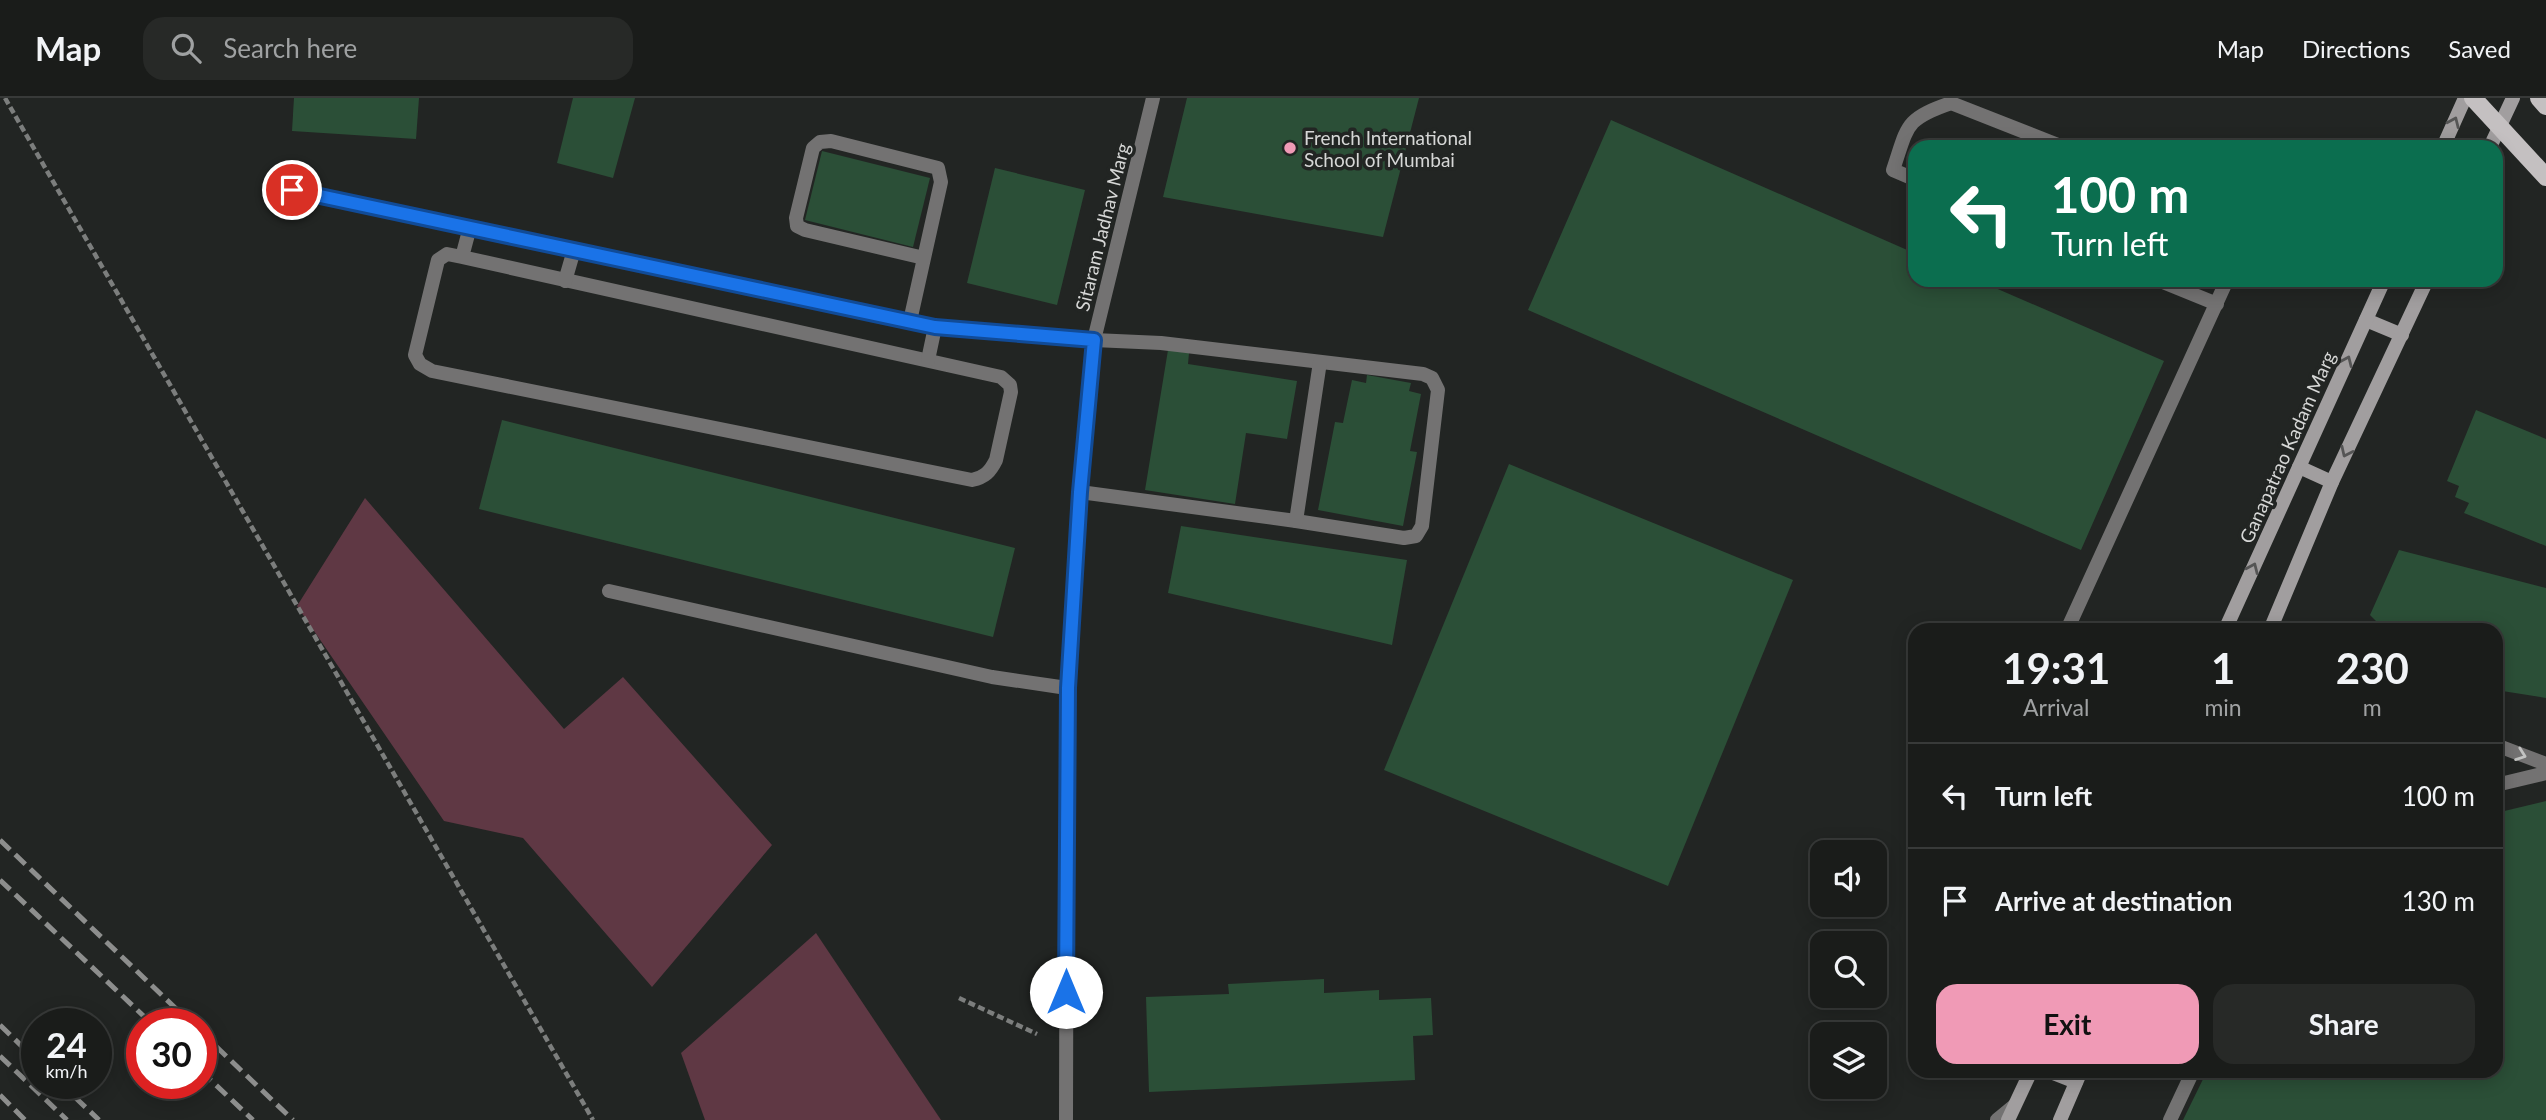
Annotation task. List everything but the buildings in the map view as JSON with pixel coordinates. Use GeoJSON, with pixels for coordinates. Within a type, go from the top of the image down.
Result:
{"type":"FeatureCollection","features":[{"type":"Feature","properties":{"kind":"main road"},"geometry":{"type":"LineString","coordinates":[[2446,140],[2465,98]]}},
{"type":"Feature","properties":{"kind":"main road"},"geometry":{"type":"LineString","coordinates":[[2473,98],[2546,177]]}},
{"type":"Feature","properties":{"kind":"main road"},"geometry":{"type":"LineString","coordinates":[[2493,140],[2513,98]]}},
{"type":"Feature","properties":{"kind":"main road"},"geometry":{"type":"LineString","coordinates":[[2539,98],[2546,106]]}},
{"type":"Feature","properties":{"kind":"main road","name":"Ganapatrao Kadam Marg"},"geometry":{"type":"LineString","coordinates":[[2228,623],[2381,287]]}},
{"type":"Feature","properties":{"kind":"main road"},"geometry":{"type":"LineString","coordinates":[[2273,623],[2332,482],[2424,287]]}},
{"type":"Feature","properties":{"kind":"main road"},"geometry":{"type":"LineString","coordinates":[[2366,320],[2402,335]]}},
{"type":"Feature","properties":{"kind":"main road"},"geometry":{"type":"LineString","coordinates":[[2299,467],[2332,482]]}},
{"type":"Feature","properties":{"kind":"main road"},"geometry":{"type":"LineString","coordinates":[[2011,1113],[2028,1078]]}},
{"type":"Feature","properties":{"kind":"main road"},"geometry":{"type":"LineString","coordinates":[[2060,1120],[2078,1078]]}},
{"type":"Feature","properties":{"kind":"street","name":"Sitaram Jadhav Marg"},"geometry":{"type":"LineString","coordinates":[[1066,1120],[1068,688],[1080,492],[1094,340],[1153,98]]}},
{"type":"Feature","properties":{"kind":"street"},"geometry":{"type":"LineString","coordinates":[[1908,176],[1893,170],[1909,124],[1927,111],[1951,103],[2045,140]]}},
{"type":"Feature","properties":{"kind":"street"},"geometry":{"type":"LineString","coordinates":[[909,321],[924,258],[942,182],[938,168],[831,141],[820,142],[813,148],[796,218],[797,226],[924,258]]}},
{"type":"Feature","properties":{"kind":"street"},"geometry":{"type":"LineString","coordinates":[[292,190],[935,327],[1161,343],[1423,374],[1436,382],[1438,390],[1422,526],[1416,536],[1404,538],[1080,492]]}},
{"type":"Feature","properties":{"kind":"street"},"geometry":{"type":"LineString","coordinates":[[462,257],[470,227]]}},
{"type":"Feature","properties":{"kind":"street"},"geometry":{"type":"LineString","coordinates":[[565,281],[573,250]]}},
{"type":"Feature","properties":{"kind":"street"},"geometry":{"type":"LineString","coordinates":[[447,254],[462,257],[1001,377],[1010,384],[1011,392],[996,460],[991,470],[972,480],[432,371],[420,364],[415,355],[438,260],[447,254]]}},
{"type":"Feature","properties":{"kind":"street"},"geometry":{"type":"LineString","coordinates":[[2175,287],[2217,304]]}},
{"type":"Feature","properties":{"kind":"street"},"geometry":{"type":"LineString","coordinates":[[2070,623],[2224,287]]}},
{"type":"Feature","properties":{"kind":"street"},"geometry":{"type":"LineString","coordinates":[[928,360],[935,327]]}},
{"type":"Feature","properties":{"kind":"street"},"geometry":{"type":"LineString","coordinates":[[1296,521],[1320,362]]}},
{"type":"Feature","properties":{"kind":"street"},"geometry":{"type":"LineString","coordinates":[[609,592],[992,677],[1068,688]]}},
{"type":"Feature","properties":{"kind":"street"},"geometry":{"type":"LineString","coordinates":[[2503,748],[2546,764]]}},
{"type":"Feature","properties":{"kind":"street"},"geometry":{"type":"LineString","coordinates":[[2503,783],[2546,772]]}},
{"type":"Feature","properties":{"kind":"street"},"geometry":{"type":"LineString","coordinates":[[2170,1120],[2190,1078]]}},
{"type":"Feature","properties":{"kind":"street"},"geometry":{"type":"LineString","coordinates":[[1997,1120],[2011,1113]]}},
{"type":"Feature","properties":{"kind":"path"},"geometry":{"type":"LineString","coordinates":[[5,98],[593,1120]]}},
{"type":"Feature","properties":{"kind":"path"},"geometry":{"type":"LineString","coordinates":[[959,999],[1066,1047]]}},
{"type":"Feature","properties":{"kind":"shaded area"},"geometry":{"type":"Polygon","coordinates":[[[365,498],[564,729],[623,677],[772,845],[652,987],[523,838],[444,821],[297,606],[365,498]]]}},
{"type":"Feature","properties":{"kind":"shaded area"},"geometry":{"type":"Polygon","coordinates":[[[816,933],[941,1120],[705,1120],[681,1053],[816,933]]]}},
{"type":"Feature","properties":{"kind":"railway"},"geometry":{"type":"LineString","coordinates":[[0,840],[175,1008]]}},
{"type":"Feature","properties":{"kind":"railway"},"geometry":{"type":"LineString","coordinates":[[0,880],[135,1008]]}},
{"type":"Feature","properties":{"kind":"railway"},"geometry":{"type":"LineString","coordinates":[[0,1025],[21,1045]]}},
{"type":"Feature","properties":{"kind":"railway"},"geometry":{"type":"LineString","coordinates":[[217,1047],[293,1120]]}},
{"type":"Feature","properties":{"kind":"railway"},"geometry":{"type":"LineString","coordinates":[[0,1056],[67,1120]]}},
{"type":"Feature","properties":{"kind":"railway"},"geometry":{"type":"LineString","coordinates":[[217,1086],[253,1120]]}},
{"type":"Feature","properties":{"kind":"railway"},"geometry":{"type":"LineString","coordinates":[[0,1095],[25,1120]]}},
{"type":"Feature","properties":{"kind":"railway"},"geometry":{"type":"LineString","coordinates":[[77,1099],[99,1120]]}},
{"type":"Feature","properties":{"kind":"place","name":"French International School of Mumbai"},"geometry":{"type":"Point","coordinates":[1290,148]}},
{"type":"Feature","properties":{"kind":"route"},"geometry":{"type":"LineString","coordinates":[[292,190],[935,327],[1094,340],[1080,492],[1068,688],[1066,992]]}}]}
